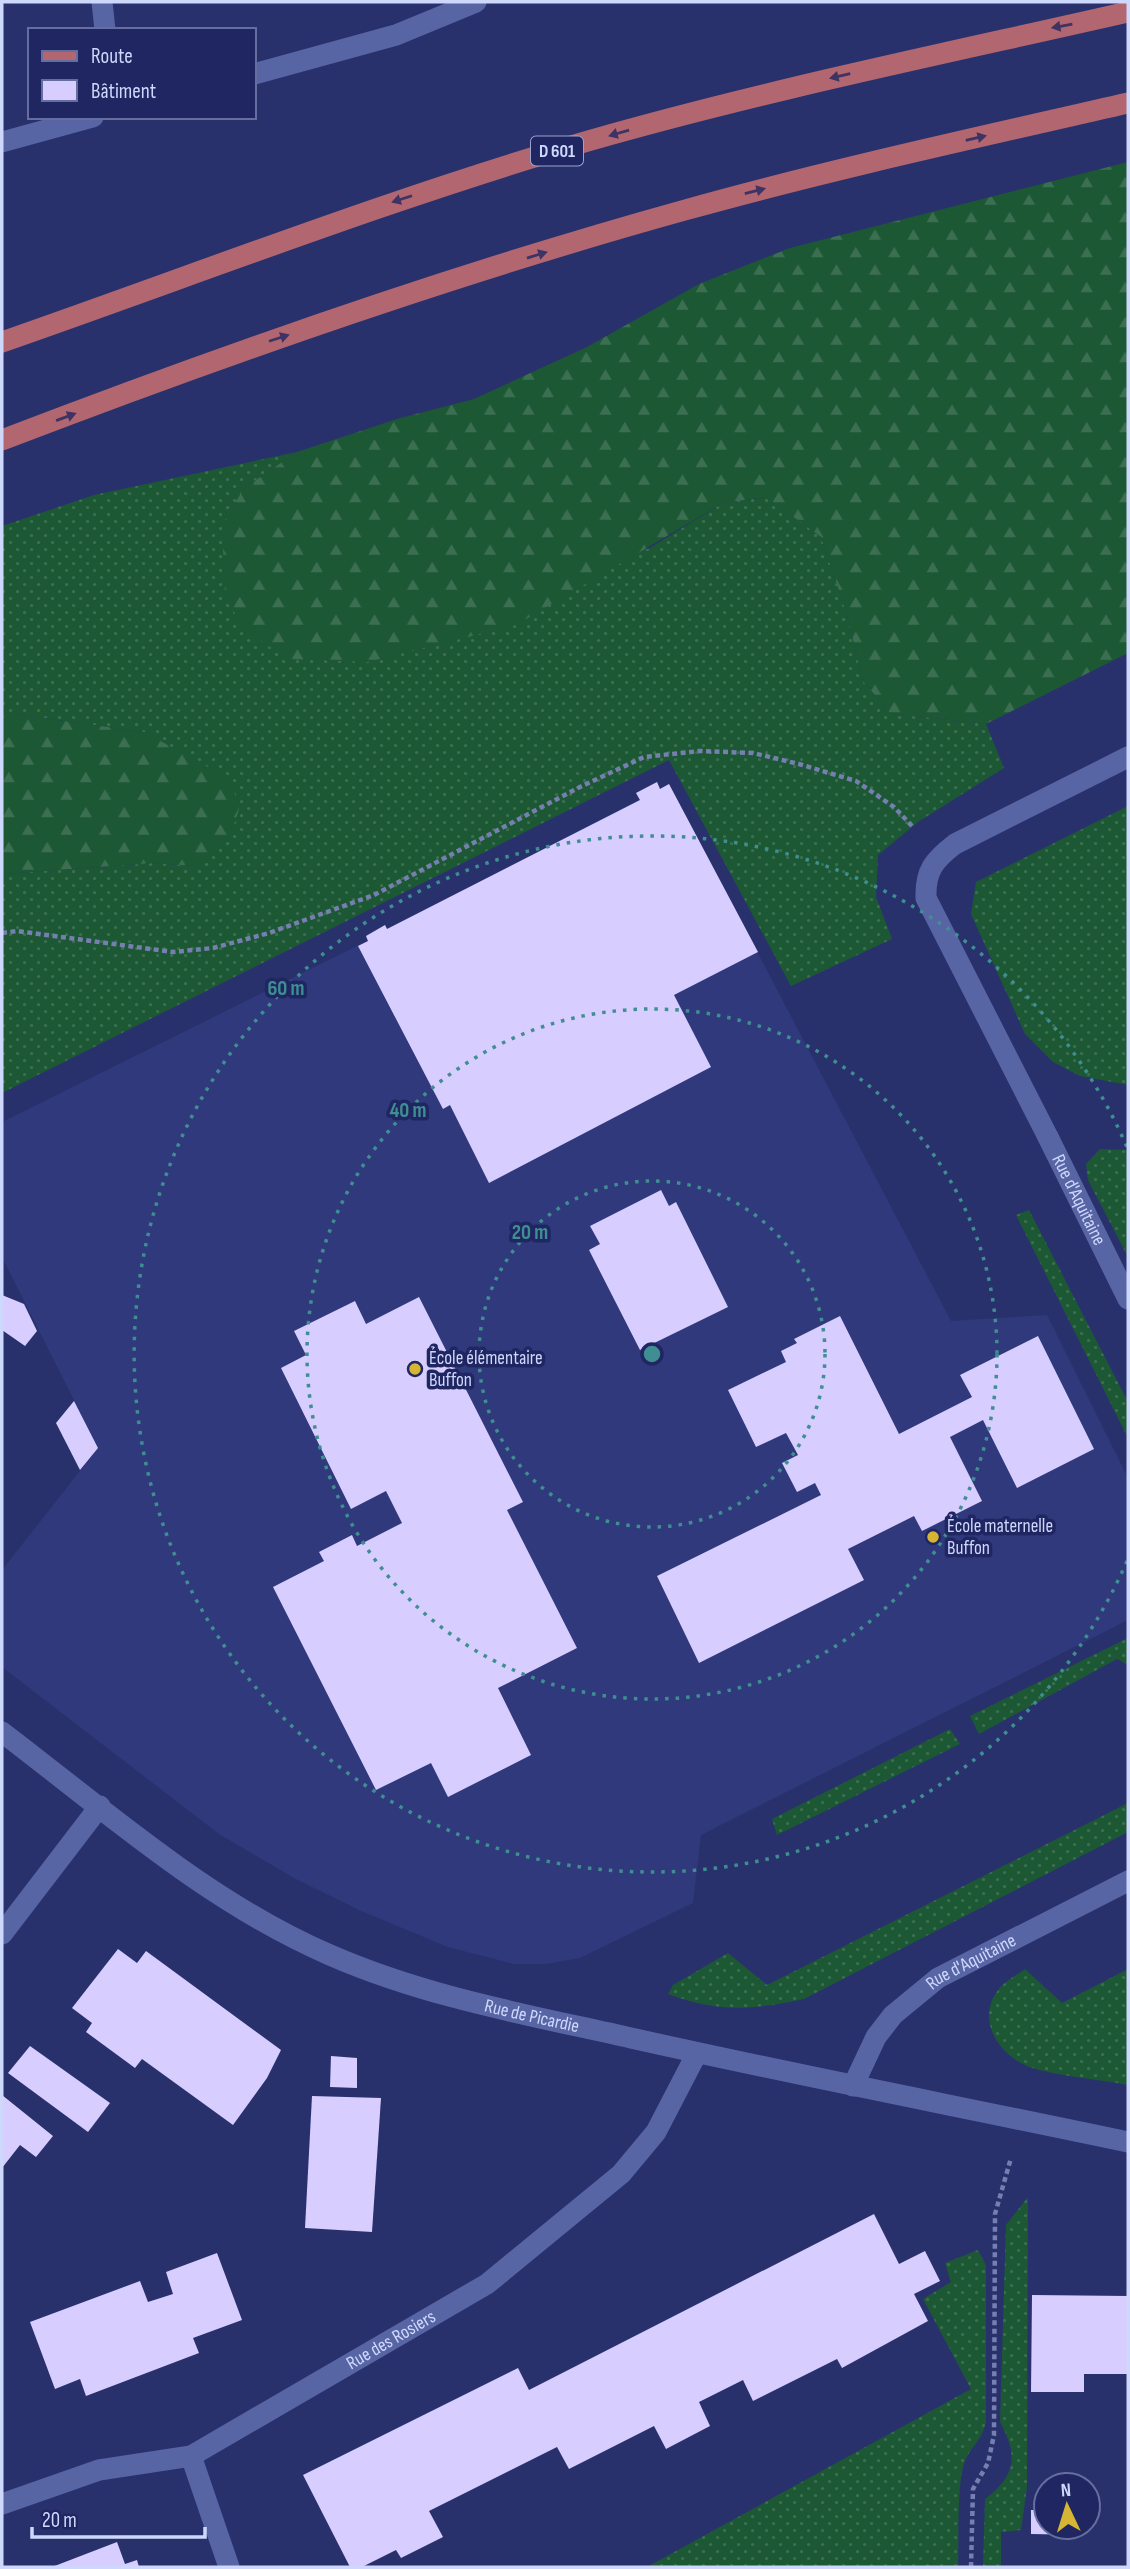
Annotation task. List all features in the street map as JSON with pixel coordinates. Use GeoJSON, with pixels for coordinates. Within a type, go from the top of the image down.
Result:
{"type":"FeatureCollection","features":[{"type":"Feature","properties":{"kind":"main road","name":"D 601"},"geometry":{"type":"LineString","coordinates":[[2,342],[341,219],[579,144],[820,80],[1128,12]]}},
{"type":"Feature","properties":{"kind":"main road"},"geometry":{"type":"LineString","coordinates":[[2,440],[260,344],[626,227],[795,180],[1128,103]]}},
{"type":"Feature","properties":{"kind":"street"},"geometry":{"type":"LineString","coordinates":[[102,2],[105,28]]}},
{"type":"Feature","properties":{"kind":"street"},"geometry":{"type":"LineString","coordinates":[[256,73],[396,35],[454,6],[476,2]]}},
{"type":"Feature","properties":{"kind":"street"},"geometry":{"type":"LineString","coordinates":[[2,142],[86,119]]}},
{"type":"Feature","properties":{"kind":"street"},"geometry":{"type":"LineString","coordinates":[[940,856],[955,844],[1128,757]]}},
{"type":"Feature","properties":{"kind":"street","name":"Rue d'Aquitaine"},"geometry":{"type":"LineString","coordinates":[[940,856],[929,870],[926,898],[1128,1299]]}},
{"type":"Feature","properties":{"kind":"street","name":"Rue de Picardie"},"geometry":{"type":"LineString","coordinates":[[2,1732],[218,1894],[254,1916],[338,1959],[462,2000],[697,2053],[1128,2142]]}},
{"type":"Feature","properties":{"kind":"street"},"geometry":{"type":"LineString","coordinates":[[2,1934],[100,1806]]}},
{"type":"Feature","properties":{"kind":"street","name":"Rue d'Aquitaine"},"geometry":{"type":"LineString","coordinates":[[853,2086],[876,2037],[893,2015],[937,1978],[1128,1881]]}},
{"type":"Feature","properties":{"kind":"street","name":"Rue des Rosiers"},"geometry":{"type":"LineString","coordinates":[[2,2504],[99,2470],[191,2456],[486,2284],[621,2174],[656,2132],[697,2053]]}},
{"type":"Feature","properties":{"kind":"street"},"geometry":{"type":"LineString","coordinates":[[191,2456],[229,2567]]}},
{"type":"Feature","properties":{"kind":"path"},"geometry":{"type":"LineString","coordinates":[[2,933],[17,931],[173,952],[213,948],[269,933],[374,895],[580,787],[645,757],[700,751],[754,753],[856,781],[894,807],[940,856]]}},
{"type":"Feature","properties":{"kind":"path"},"geometry":{"type":"LineString","coordinates":[[971,2567],[973,2489],[988,2463],[994,2435],[995,2214],[1021,2120]]}},
{"type":"Feature","properties":{"kind":"shaded area","name":"École élémentaire Buffon"},"geometry":{"type":"Polygon","coordinates":[[[657,782],[660,788],[669,784],[951,1321],[1047,1315],[1128,1478],[1128,1620],[701,1835],[693,1903],[580,1958],[546,1964],[514,1964],[448,1947],[361,1911],[294,1878],[219,1834],[2,1667],[2,1570],[98,1448],[2,1257],[2,1122],[367,941],[366,936],[385,925],[388,929],[639,800],[636,793],[657,782]]]}},
{"type":"Feature","properties":{"kind":"green space"},"geometry":{"type":"Polygon","coordinates":[[[1128,162],[1128,653],[986,724],[890,713],[863,681],[847,615],[821,537],[766,497],[723,503],[516,625],[368,662],[288,659],[242,628],[225,594],[222,525],[244,488],[297,452],[397,419],[474,399],[587,347],[699,284],[790,248],[1128,162]]]}},
{"type":"Feature","properties":{"kind":"green space"},"geometry":{"type":"Polygon","coordinates":[[[297,452],[244,488],[648,549],[723,503],[767,497],[821,537],[847,615],[863,681],[890,713],[986,724],[1004,768],[918,822],[878,855],[876,897],[892,939],[791,986],[669,760],[2,1093],[2,874],[153,863],[195,866],[144,732],[14,714],[2,718],[2,526],[94,495],[297,452]]]}},
{"type":"Feature","properties":{"kind":"green space"},"geometry":{"type":"Polygon","coordinates":[[[14,714],[144,732],[228,778],[240,806],[232,831],[195,866],[153,863],[2,874],[2,718],[14,714]]]}},
{"type":"Feature","properties":{"kind":"green space"},"geometry":{"type":"Polygon","coordinates":[[[1128,806],[1128,1085],[1080,1076],[1053,1062],[1025,1034],[971,914],[976,882],[1128,806]]]}},
{"type":"Feature","properties":{"kind":"green space"},"geometry":{"type":"Polygon","coordinates":[[[1100,1149],[1128,1150],[1128,1257],[1088,1180],[1086,1164],[1100,1149]]]}},
{"type":"Feature","properties":{"kind":"green space"},"geometry":{"type":"Polygon","coordinates":[[[1029,1210],[1128,1402],[1128,1438],[1016,1215],[1029,1210]]]}},
{"type":"Feature","properties":{"kind":"green space"},"geometry":{"type":"Polygon","coordinates":[[[1128,1638],[1128,1665],[1117,1659],[979,1734],[970,1716],[1128,1638]]]}},
{"type":"Feature","properties":{"kind":"green space"},"geometry":{"type":"Polygon","coordinates":[[[950,1729],[960,1744],[777,1835],[772,1819],[950,1729]]]}},
{"type":"Feature","properties":{"kind":"green space"},"geometry":{"type":"Polygon","coordinates":[[[1128,1803],[1128,1832],[804,1999],[768,2006],[736,2008],[704,2004],[668,1994],[673,1985],[728,1953],[767,1985],[1128,1803]]]}},
{"type":"Feature","properties":{"kind":"green space"},"geometry":{"type":"Polygon","coordinates":[[[1025,1969],[1062,2003],[1128,1969],[1128,2085],[1063,2075],[1027,2066],[1007,2053],[999,2044],[990,2023],[992,2000],[999,1989],[1025,1969]]]}},
{"type":"Feature","properties":{"kind":"green space"},"geometry":{"type":"Polygon","coordinates":[[[1028,2197],[1027,2487],[1021,2530],[1001,2532],[1001,2567],[983,2567],[985,2499],[1009,2473],[1012,2455],[1000,2422],[1006,2225],[1028,2197]]]}},
{"type":"Feature","properties":{"kind":"green space"},"geometry":{"type":"Polygon","coordinates":[[[978,2250],[986,2265],[986,2422],[966,2458],[962,2473],[958,2567],[647,2567],[971,2389],[923,2299],[951,2282],[945,2263],[978,2250]]]}},
{"type":"Feature","properties":{"kind":"building"},"geometry":{"type":"Polygon","coordinates":[[[657,782],[660,789],[669,784],[758,952],[674,995],[711,1067],[489,1183],[450,1105],[443,1109],[358,946],[368,941],[366,936],[385,925],[387,929],[640,800],[636,793],[657,782]]]}},
{"type":"Feature","properties":{"kind":"building"},"geometry":{"type":"Polygon","coordinates":[[[661,1190],[669,1206],[676,1202],[728,1307],[640,1350],[589,1250],[600,1244],[590,1226],[661,1190]]]}},
{"type":"Feature","properties":{"kind":"building"},"geometry":{"type":"Polygon","coordinates":[[[2,1295],[24,1304],[37,1331],[25,1346],[2,1330],[2,1295]]]}},
{"type":"Feature","properties":{"kind":"building"},"geometry":{"type":"Polygon","coordinates":[[[419,1297],[523,1502],[507,1510],[577,1648],[498,1688],[531,1755],[448,1797],[431,1763],[376,1790],[273,1587],[324,1561],[319,1552],[352,1535],[357,1546],[402,1523],[386,1491],[351,1509],[281,1368],[306,1355],[294,1331],[355,1301],[366,1324],[419,1297]]]}},
{"type":"Feature","properties":{"kind":"building"},"geometry":{"type":"Polygon","coordinates":[[[840,1316],[899,1434],[972,1397],[960,1375],[1038,1336],[1094,1449],[1017,1488],[983,1420],[950,1437],[982,1501],[922,1531],[914,1516],[848,1549],[864,1580],[699,1663],[657,1576],[821,1495],[815,1483],[797,1492],[782,1463],[798,1455],[786,1433],[756,1447],[728,1390],[786,1362],[781,1351],[797,1343],[794,1339],[840,1316]]]}},
{"type":"Feature","properties":{"kind":"building"},"geometry":{"type":"Polygon","coordinates":[[[74,1401],[98,1448],[80,1470],[56,1423],[74,1401]]]}},
{"type":"Feature","properties":{"kind":"building"},"geometry":{"type":"Polygon","coordinates":[[[118,1949],[137,1963],[146,1951],[281,2050],[267,2078],[233,2125],[142,2059],[135,2068],[86,2032],[92,2023],[72,2008],[118,1949]]]}},
{"type":"Feature","properties":{"kind":"building"},"geometry":{"type":"Polygon","coordinates":[[[30,2046],[110,2103],[88,2132],[8,2073],[30,2046]]]}},
{"type":"Feature","properties":{"kind":"building"},"geometry":{"type":"Polygon","coordinates":[[[331,2056],[357,2058],[357,2088],[330,2087],[331,2056]]]}},
{"type":"Feature","properties":{"kind":"building"},"geometry":{"type":"Polygon","coordinates":[[[2,2095],[53,2136],[36,2157],[20,2145],[2,2168],[2,2095]]]}},
{"type":"Feature","properties":{"kind":"building"},"geometry":{"type":"Polygon","coordinates":[[[312,2096],[381,2098],[372,2232],[305,2228],[312,2096]]]}},
{"type":"Feature","properties":{"kind":"building"},"geometry":{"type":"Polygon","coordinates":[[[874,2214],[899,2264],[925,2251],[940,2281],[914,2294],[928,2321],[842,2368],[837,2359],[753,2401],[743,2380],[699,2402],[710,2426],[666,2449],[654,2426],[569,2469],[557,2447],[429,2511],[443,2537],[401,2558],[396,2550],[362,2567],[350,2567],[303,2475],[518,2368],[529,2390],[874,2214]]]}},
{"type":"Feature","properties":{"kind":"building"},"geometry":{"type":"Polygon","coordinates":[[[217,2253],[242,2320],[193,2338],[199,2353],[86,2396],[80,2379],[55,2389],[30,2322],[140,2281],[148,2302],[173,2294],[166,2272],[217,2253]]]}},
{"type":"Feature","properties":{"kind":"building"},"geometry":{"type":"Polygon","coordinates":[[[1032,2295],[1128,2296],[1128,2374],[1084,2374],[1084,2392],[1031,2392],[1032,2295]]]}},
{"type":"Feature","properties":{"kind":"building"},"geometry":{"type":"Polygon","coordinates":[[[117,2542],[125,2564],[137,2560],[139,2567],[52,2567],[117,2542]]]}},
{"type":"Feature","properties":{"kind":"place","name":"École élémentaire Buffon"},"geometry":{"type":"Point","coordinates":[415,1369]}},
{"type":"Feature","properties":{"kind":"place","name":"École maternelle Buffon"},"geometry":{"type":"Point","coordinates":[933,1537]}}]}
